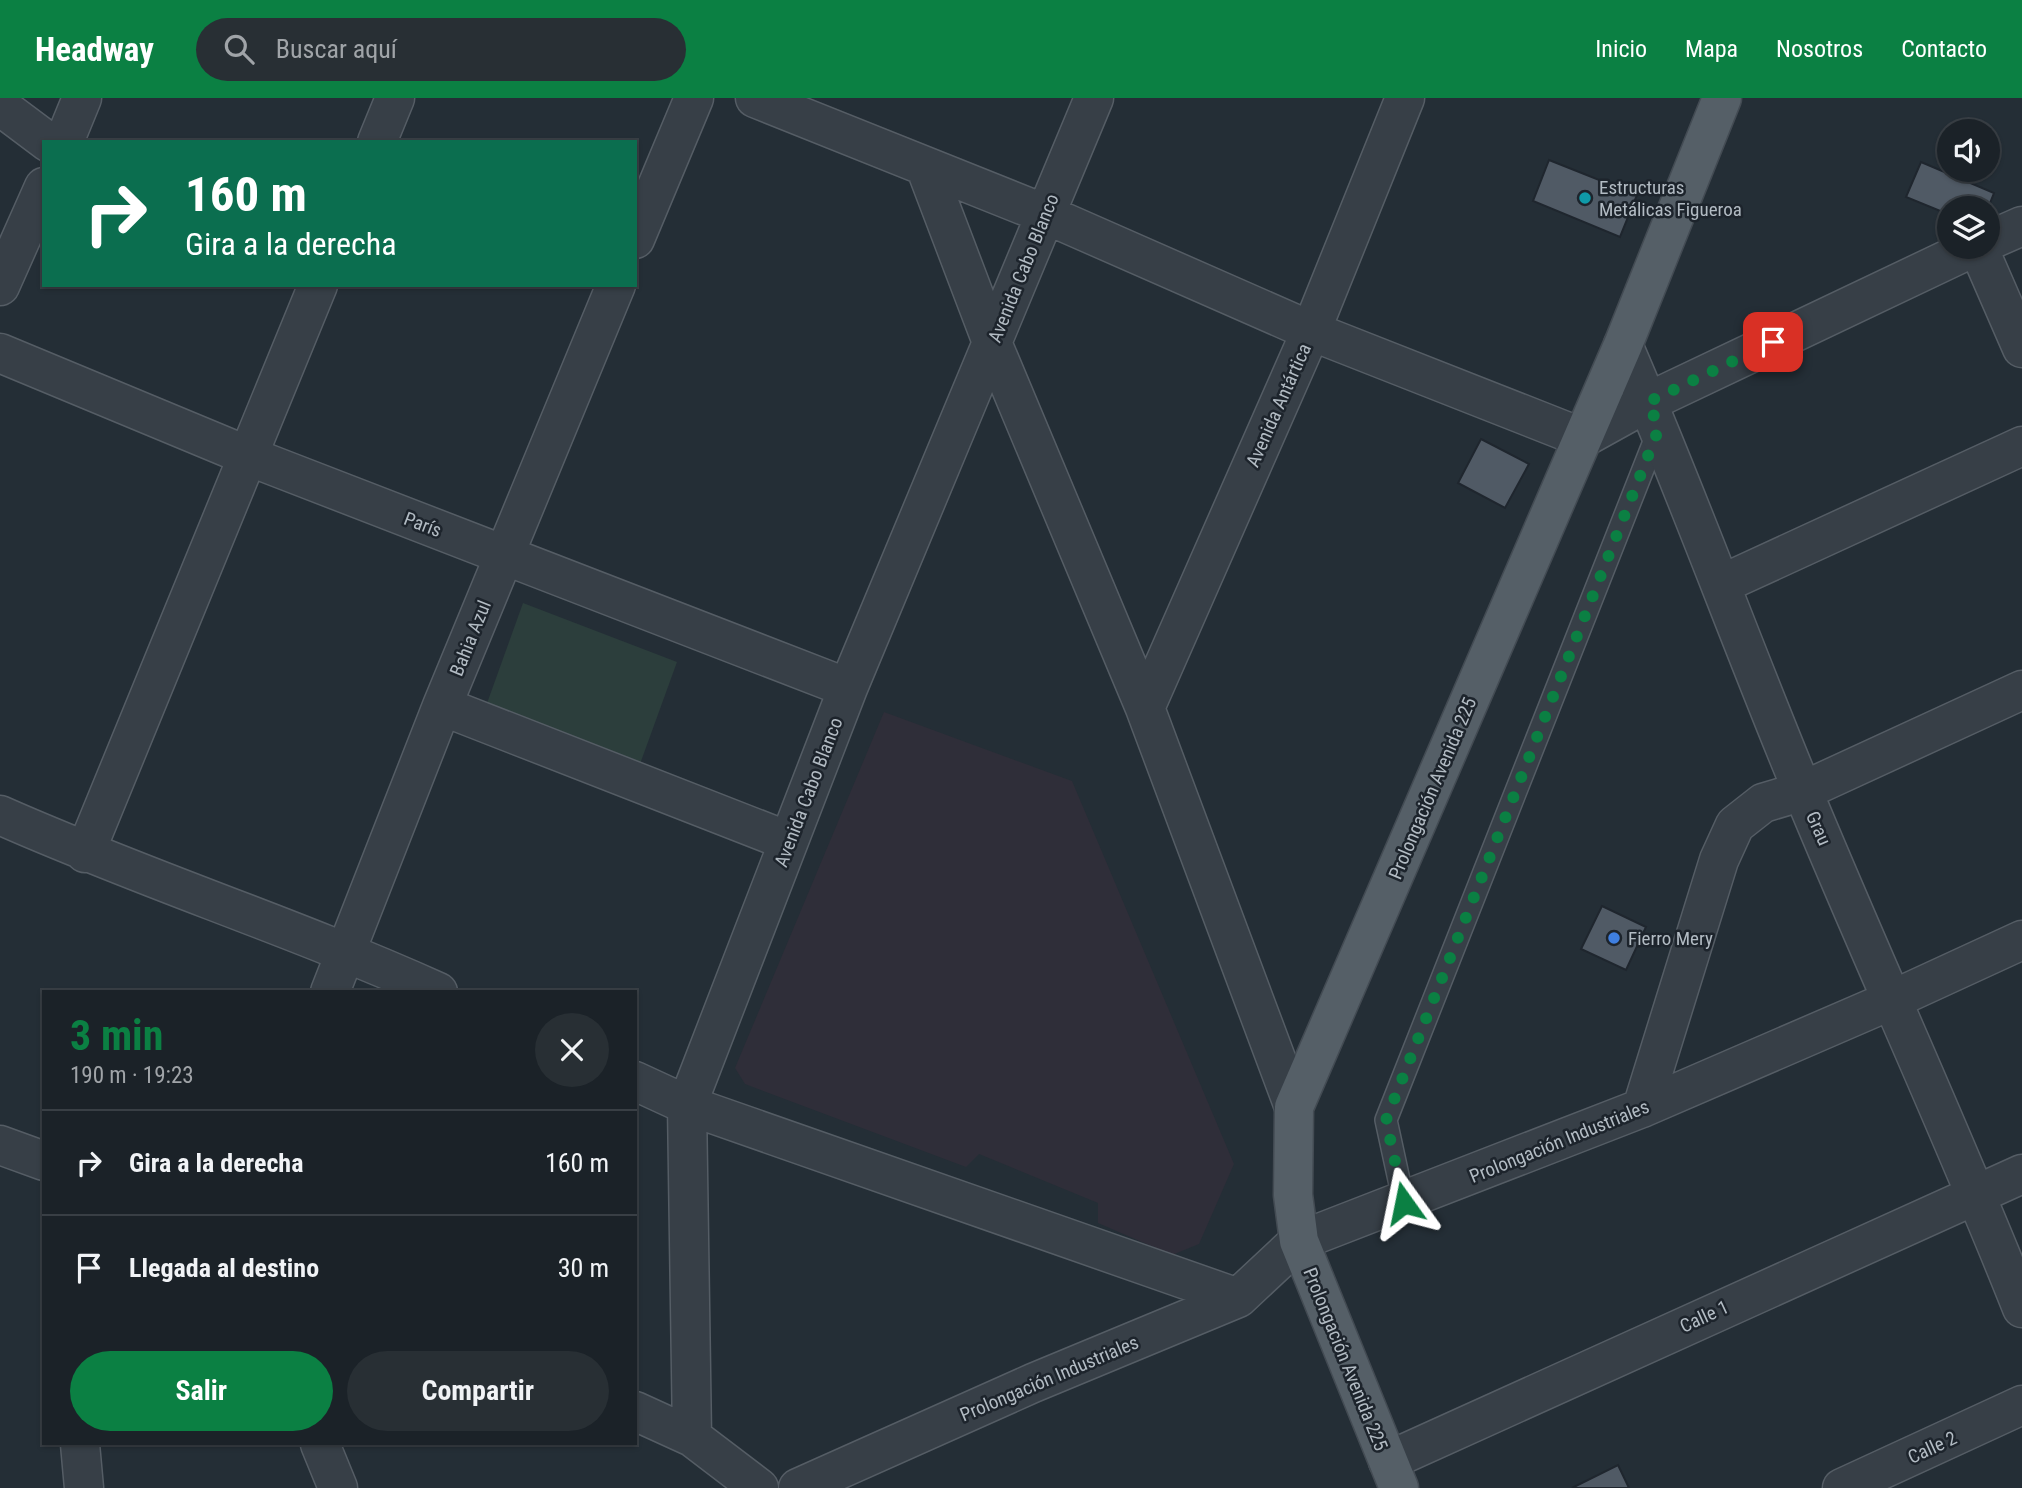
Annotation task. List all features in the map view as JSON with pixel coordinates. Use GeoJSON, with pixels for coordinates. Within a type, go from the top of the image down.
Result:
{"type":"FeatureCollection","features":[{"type":"Feature","properties":{"kind":"main road","name":"Prolongación Avenida 225"},"geometry":{"type":"LineString","coordinates":[[1393,1474],[1299,1241],[1293,1195],[1294,1107],[1623,345],[1722,98]]}},
{"type":"Feature","properties":{"kind":"street"},"geometry":{"type":"LineString","coordinates":[[65,140],[82,98]]}},
{"type":"Feature","properties":{"kind":"street"},"geometry":{"type":"LineString","coordinates":[[378,140],[395,98]]}},
{"type":"Feature","properties":{"kind":"street"},"geometry":{"type":"LineString","coordinates":[[637,234],[694,98]]}},
{"type":"Feature","properties":{"kind":"street"},"geometry":{"type":"LineString","coordinates":[[755,98],[1045,214],[1311,331],[1583,438],[1654,415],[1953,259]]}},
{"type":"Feature","properties":{"kind":"street","name":"Avenida Cabo Blanco"},"geometry":{"type":"LineString","coordinates":[[692,1437],[687,1105],[848,688],[1094,98]]}},
{"type":"Feature","properties":{"kind":"street","name":"Avenida Antártica"},"geometry":{"type":"LineString","coordinates":[[1145,708],[1311,331],[1405,98]]}},
{"type":"Feature","properties":{"kind":"street"},"geometry":{"type":"LineString","coordinates":[[0,106],[45,140]]}},
{"type":"Feature","properties":{"kind":"street"},"geometry":{"type":"LineString","coordinates":[[925,166],[993,345],[1145,708],[1294,1107]]}},
{"type":"Feature","properties":{"kind":"street"},"geometry":{"type":"LineString","coordinates":[[0,286],[42,192]]}},
{"type":"Feature","properties":{"kind":"street"},"geometry":{"type":"LineString","coordinates":[[2000,236],[2022,226]]}},
{"type":"Feature","properties":{"kind":"street"},"geometry":{"type":"LineString","coordinates":[[1981,259],[2022,348]]}},
{"type":"Feature","properties":{"kind":"street"},"geometry":{"type":"LineString","coordinates":[[85,853],[317,287]]}},
{"type":"Feature","properties":{"kind":"street","name":"Bahia Azul"},"geometry":{"type":"LineString","coordinates":[[331,990],[442,706],[615,287]]}},
{"type":"Feature","properties":{"kind":"street","name":"Grau"},"geometry":{"type":"LineString","coordinates":[[1623,345],[1722,584],[1802,791],[1894,999],[2022,1308]]}},
{"type":"Feature","properties":{"kind":"street","name":"París"},"geometry":{"type":"LineString","coordinates":[[0,353],[248,456],[848,688]]}},
{"type":"Feature","properties":{"kind":"street"},"geometry":{"type":"LineString","coordinates":[[1722,584],[2022,446]]}},
{"type":"Feature","properties":{"kind":"street"},"geometry":{"type":"LineString","coordinates":[[1642,1108],[1719,860],[1735,825],[1763,803],[1802,791],[2022,690]]}},
{"type":"Feature","properties":{"kind":"street"},"geometry":{"type":"LineString","coordinates":[[442,706],[789,841]]}},
{"type":"Feature","properties":{"kind":"street"},"geometry":{"type":"LineString","coordinates":[[0,815],[85,853],[348,952],[434,990]]}},
{"type":"Feature","properties":{"kind":"street","name":"Prolongación Industriales"},"geometry":{"type":"LineString","coordinates":[[798,1488],[1033,1383],[1238,1298],[1299,1241],[1404,1203],[1642,1108],[1894,999],[2022,940]]}},
{"type":"Feature","properties":{"kind":"street"},"geometry":{"type":"LineString","coordinates":[[637,1082],[687,1105],[1238,1298]]}},
{"type":"Feature","properties":{"kind":"street"},"geometry":{"type":"LineString","coordinates":[[0,1144],[42,1160]]}},
{"type":"Feature","properties":{"kind":"street","name":"Calle 1"},"geometry":{"type":"LineString","coordinates":[[1393,1474],[1976,1192],[2022,1174]]}},
{"type":"Feature","properties":{"kind":"street","name":"Calle 2"},"geometry":{"type":"LineString","coordinates":[[1842,1488],[2022,1405]]}},
{"type":"Feature","properties":{"kind":"street"},"geometry":{"type":"LineString","coordinates":[[637,1412],[692,1437],[759,1488]]}},
{"type":"Feature","properties":{"kind":"street"},"geometry":{"type":"LineString","coordinates":[[80,1445],[83,1488]]}},
{"type":"Feature","properties":{"kind":"street"},"geometry":{"type":"LineString","coordinates":[[320,1445],[338,1488]]}},
{"type":"Feature","properties":{"kind":"lane"},"geometry":{"type":"LineString","coordinates":[[1404,1203],[1386,1120],[1654,415]]}},
{"type":"Feature","properties":{"kind":"shaded area"},"geometry":{"type":"Polygon","coordinates":[[[523,603],[677,662],[640,764],[486,706],[523,603]]]}},
{"type":"Feature","properties":{"kind":"shaded area"},"geometry":{"type":"Polygon","coordinates":[[[884,712],[1072,781],[1234,1164],[1199,1244],[1172,1255],[1098,1223],[1098,1203],[979,1154],[966,1167],[745,1084],[735,1068],[884,712]]]}},
{"type":"Feature","properties":{"kind":"building","name":"Estructuras Metálicas Figueroa"},"geometry":{"type":"Polygon","coordinates":[[[1549,160],[1637,195],[1620,237],[1533,201],[1549,160]]]}},
{"type":"Feature","properties":{"kind":"building"},"geometry":{"type":"Polygon","coordinates":[[[1921,162],[1937,169],[1937,182],[1968,182],[1994,193],[1993,196],[1937,196],[1937,210],[1906,197],[1921,162]]]}},
{"type":"Feature","properties":{"kind":"building"},"geometry":{"type":"Polygon","coordinates":[[[1481,439],[1529,464],[1505,508],[1458,483],[1481,439]]]}},
{"type":"Feature","properties":{"kind":"building","name":"Fierro Mery"},"geometry":{"type":"Polygon","coordinates":[[[1602,906],[1646,927],[1626,970],[1581,949],[1602,906]]]}},
{"type":"Feature","properties":{"kind":"building"},"geometry":{"type":"Polygon","coordinates":[[[1618,1465],[1629,1488],[1572,1488],[1618,1465]]]}},
{"type":"Feature","properties":{"kind":"place","name":"Estructuras Metálicas Figueroa"},"geometry":{"type":"Point","coordinates":[1585,198]}},
{"type":"Feature","properties":{"kind":"place","name":"Fierro Mery"},"geometry":{"type":"Point","coordinates":[1614,938]}},
{"type":"Feature","properties":{"kind":"route"},"geometry":{"type":"LineString","coordinates":[[1404,1203],[1386,1120],[1659,428],[1648,402],[1773,342]]}}]}
